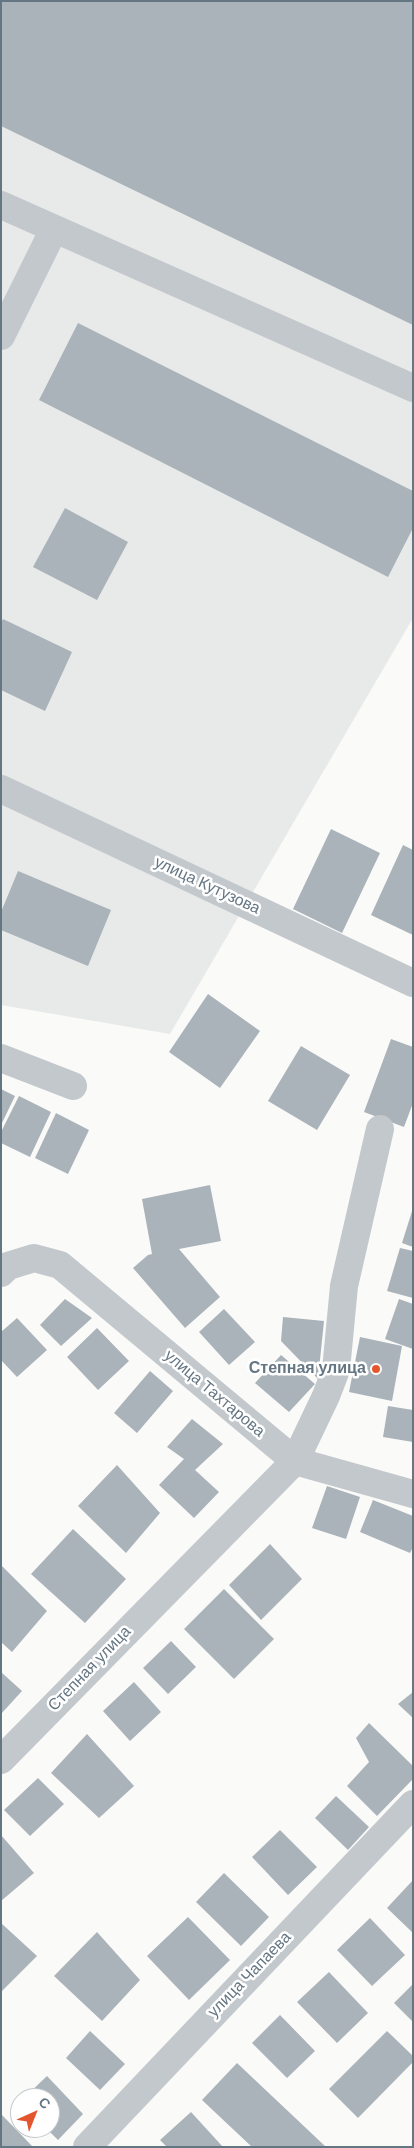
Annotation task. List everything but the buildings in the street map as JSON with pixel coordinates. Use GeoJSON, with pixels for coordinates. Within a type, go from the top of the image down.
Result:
{"type":"FeatureCollection","features":[{"type":"Feature","properties":{"kind":"street"},"geometry":{"type":"LineString","coordinates":[[1,205],[413,388]]}},
{"type":"Feature","properties":{"kind":"street"},"geometry":{"type":"LineString","coordinates":[[1,336],[54,229]]}},
{"type":"Feature","properties":{"kind":"street","name":"улица Кутузова"},"geometry":{"type":"LineString","coordinates":[[1,790],[413,982]]}},
{"type":"Feature","properties":{"kind":"street"},"geometry":{"type":"LineString","coordinates":[[1,1058],[73,1086]]}},
{"type":"Feature","properties":{"kind":"street","name":"Степная улица"},"geometry":{"type":"LineString","coordinates":[[1,1760],[295,1461],[326,1396],[336,1370],[344,1286],[380,1129]]}},
{"type":"Feature","properties":{"kind":"street","name":"улица Тахтарова"},"geometry":{"type":"LineString","coordinates":[[1,1273],[8,1266],[34,1258],[60,1265],[295,1461],[413,1494]]}},
{"type":"Feature","properties":{"kind":"street","name":"улица Чапаева"},"geometry":{"type":"LineString","coordinates":[[86,2147],[413,1804]]}},
{"type":"Feature","properties":{"kind":"shaded area"},"geometry":{"type":"Polygon","coordinates":[[[1,1],[413,1],[413,618],[170,1034],[1,1005],[1,1]]]}},
{"type":"Feature","properties":{"kind":"place","name":"Степная улица"},"geometry":{"type":"Point","coordinates":[376,1369]}}]}
